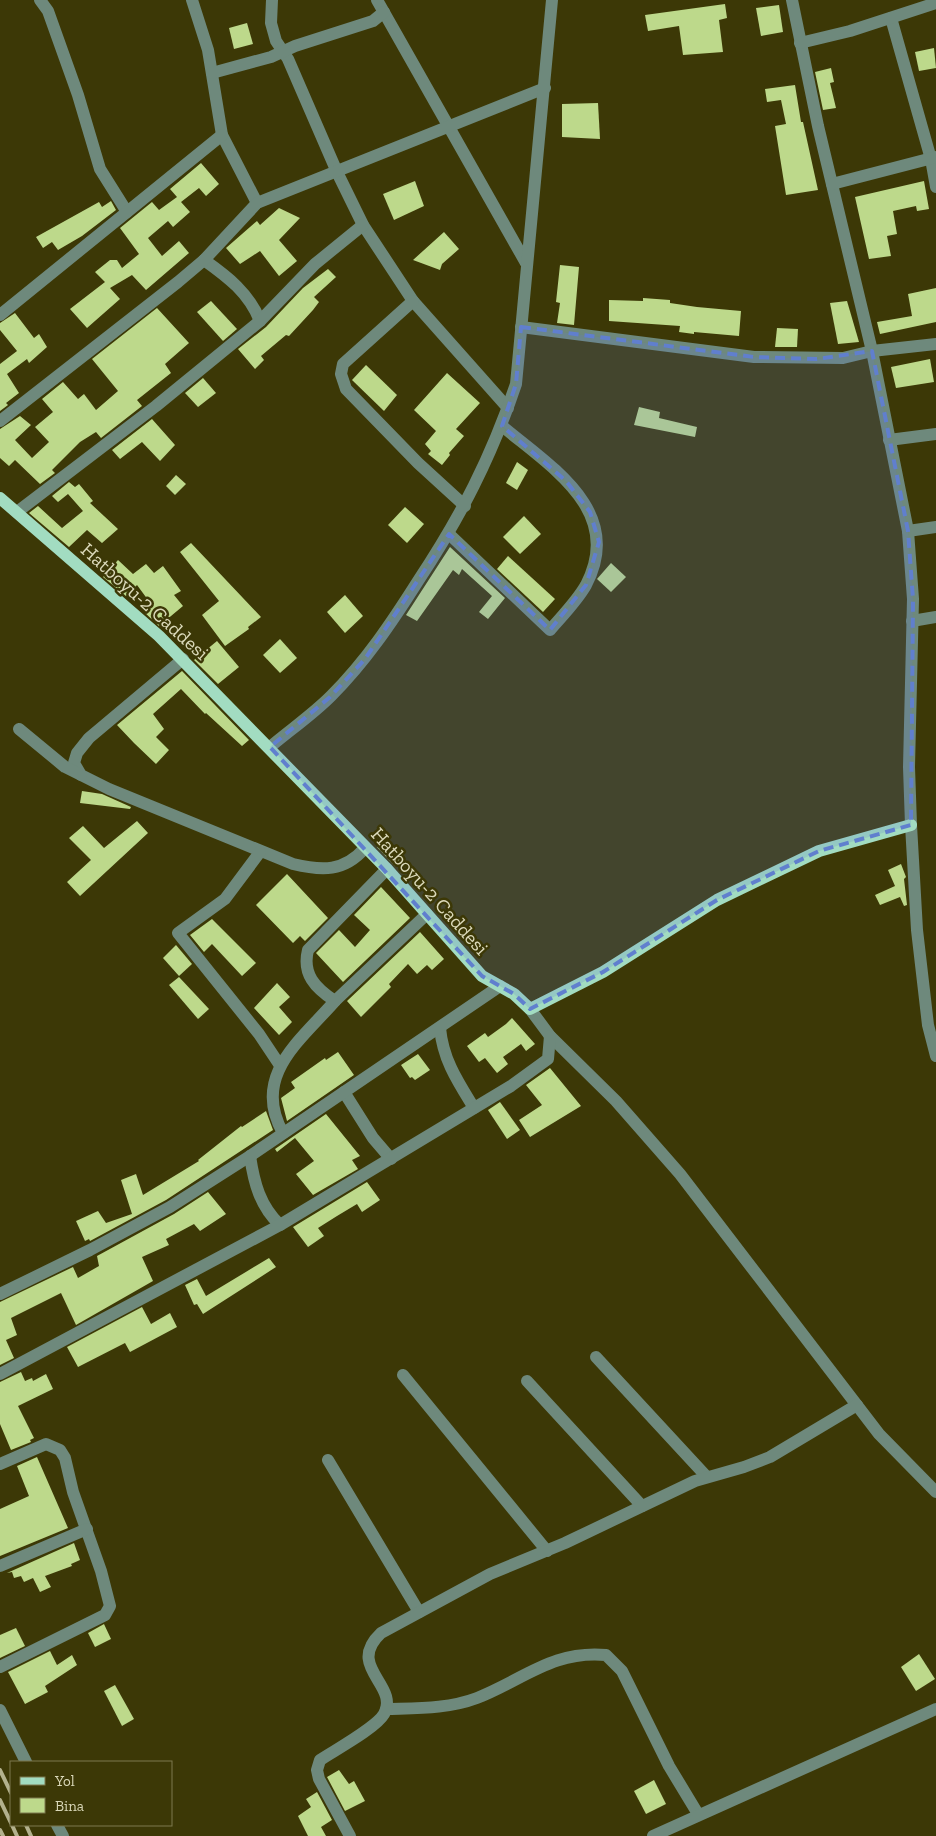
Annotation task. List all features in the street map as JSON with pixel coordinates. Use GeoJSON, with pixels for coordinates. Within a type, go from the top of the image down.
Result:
{"type":"FeatureCollection","features":[{"type":"Feature","properties":{"kind":"main road","name":"Hatboyu-2 Caddesi"},"geometry":{"type":"LineString","coordinates":[[0,498],[183,659],[387,869],[482,976],[514,994],[530,1009]]}},
{"type":"Feature","properties":{"kind":"main road"},"geometry":{"type":"LineString","coordinates":[[530,1009],[603,972],[717,900],[819,851],[911,825]]}},
{"type":"Feature","properties":{"kind":"street"},"geometry":{"type":"LineString","coordinates":[[40,0],[48,12],[74,85],[100,169],[127,212]]}},
{"type":"Feature","properties":{"kind":"street"},"geometry":{"type":"LineString","coordinates":[[192,0],[208,50],[222,135],[257,203]]}},
{"type":"Feature","properties":{"kind":"street"},"geometry":{"type":"LineString","coordinates":[[272,0],[272,28],[276,41],[284,52],[337,172],[363,225],[413,300],[508,408]]}},
{"type":"Feature","properties":{"kind":"street"},"geometry":{"type":"LineString","coordinates":[[377,0],[526,263]]}},
{"type":"Feature","properties":{"kind":"street"},"geometry":{"type":"LineString","coordinates":[[270,747],[330,697],[365,659],[388,628],[465,506],[502,426],[516,384],[552,0]]}},
{"type":"Feature","properties":{"kind":"street"},"geometry":{"type":"LineString","coordinates":[[792,0],[832,184],[872,352],[908,531],[912,621],[909,767],[911,825],[917,930],[928,1025],[936,1056]]}},
{"type":"Feature","properties":{"kind":"street"},"geometry":{"type":"LineString","coordinates":[[800,43],[891,18],[936,3]]}},
{"type":"Feature","properties":{"kind":"street"},"geometry":{"type":"LineString","coordinates":[[212,73],[284,52],[295,46],[373,21],[384,12]]}},
{"type":"Feature","properties":{"kind":"street"},"geometry":{"type":"LineString","coordinates":[[891,18],[933,158],[936,187]]}},
{"type":"Feature","properties":{"kind":"street"},"geometry":{"type":"LineString","coordinates":[[0,421],[204,260],[257,203],[545,88]]}},
{"type":"Feature","properties":{"kind":"street"},"geometry":{"type":"LineString","coordinates":[[0,315],[222,135]]}},
{"type":"Feature","properties":{"kind":"street"},"geometry":{"type":"LineString","coordinates":[[832,184],[933,158]]}},
{"type":"Feature","properties":{"kind":"street"},"geometry":{"type":"LineString","coordinates":[[17,512],[156,406],[260,321],[315,264],[363,225]]}},
{"type":"Feature","properties":{"kind":"street"},"geometry":{"type":"LineString","coordinates":[[204,260],[244,292],[254,306],[260,321]]}},
{"type":"Feature","properties":{"kind":"street"},"geometry":{"type":"LineString","coordinates":[[413,300],[343,364],[342,382],[371,416],[465,506]]}},
{"type":"Feature","properties":{"kind":"street"},"geometry":{"type":"LineString","coordinates":[[522,327],[754,357],[843,358],[872,352],[936,344]]}},
{"type":"Feature","properties":{"kind":"street"},"geometry":{"type":"LineString","coordinates":[[449,534],[550,630],[586,585],[595,561],[599,542],[590,512],[566,481],[502,426]]}},
{"type":"Feature","properties":{"kind":"street"},"geometry":{"type":"LineString","coordinates":[[889,440],[936,434]]}},
{"type":"Feature","properties":{"kind":"street"},"geometry":{"type":"LineString","coordinates":[[908,531],[936,527]]}},
{"type":"Feature","properties":{"kind":"street"},"geometry":{"type":"LineString","coordinates":[[912,621],[936,617]]}},
{"type":"Feature","properties":{"kind":"street"},"geometry":{"type":"LineString","coordinates":[[82,775],[74,763],[77,752],[89,738],[183,659]]}},
{"type":"Feature","properties":{"kind":"street"},"geometry":{"type":"LineString","coordinates":[[19,729],[65,767],[109,790],[293,864],[319,870],[343,865],[366,848]]}},
{"type":"Feature","properties":{"kind":"street"},"geometry":{"type":"LineString","coordinates":[[260,852],[225,899],[178,934],[259,1034],[279,1064]]}},
{"type":"Feature","properties":{"kind":"street"},"geometry":{"type":"LineString","coordinates":[[335,1001],[324,994],[309,975],[304,964],[308,950],[387,869]]}},
{"type":"Feature","properties":{"kind":"street"},"geometry":{"type":"LineString","coordinates":[[283,1133],[275,1117],[272,1100],[274,1078],[279,1064],[335,1001],[427,914]]}},
{"type":"Feature","properties":{"kind":"street"},"geometry":{"type":"LineString","coordinates":[[0,1294],[90,1250],[170,1207],[250,1156],[500,986]]}},
{"type":"Feature","properties":{"kind":"street"},"geometry":{"type":"LineString","coordinates":[[530,1009],[550,1036],[616,1101],[680,1174],[879,1434],[936,1492]]}},
{"type":"Feature","properties":{"kind":"street"},"geometry":{"type":"LineString","coordinates":[[440,1028],[442,1047],[448,1064],[474,1108]]}},
{"type":"Feature","properties":{"kind":"street"},"geometry":{"type":"LineString","coordinates":[[0,1374],[280,1225],[511,1086],[548,1058],[550,1036]]}},
{"type":"Feature","properties":{"kind":"street"},"geometry":{"type":"LineString","coordinates":[[344,1092],[373,1138],[391,1159]]}},
{"type":"Feature","properties":{"kind":"street"},"geometry":{"type":"LineString","coordinates":[[250,1156],[261,1200],[271,1216],[280,1225]]}},
{"type":"Feature","properties":{"kind":"street"},"geometry":{"type":"LineString","coordinates":[[596,1357],[706,1476]]}},
{"type":"Feature","properties":{"kind":"street"},"geometry":{"type":"LineString","coordinates":[[403,1374],[547,1551]]}},
{"type":"Feature","properties":{"kind":"street"},"geometry":{"type":"LineString","coordinates":[[527,1381],[642,1506]]}},
{"type":"Feature","properties":{"kind":"street"},"geometry":{"type":"LineString","coordinates":[[350,1836],[319,1779],[318,1765],[320,1760],[380,1720],[386,1709],[385,1693],[369,1663],[371,1644],[381,1633],[490,1574],[547,1551],[706,1476],[744,1467],[770,1457],[857,1405]]}},
{"type":"Feature","properties":{"kind":"street"},"geometry":{"type":"LineString","coordinates":[[0,1464],[46,1444],[60,1450],[65,1458],[75,1498],[87,1529],[110,1606],[105,1615],[0,1667]]}},
{"type":"Feature","properties":{"kind":"street"},"geometry":{"type":"LineString","coordinates":[[328,1460],[419,1612]]}},
{"type":"Feature","properties":{"kind":"street"},"geometry":{"type":"LineString","coordinates":[[0,1566],[87,1529]]}},
{"type":"Feature","properties":{"kind":"street"},"geometry":{"type":"LineString","coordinates":[[386,1709],[455,1704],[483,1695],[554,1660],[579,1654],[606,1654],[622,1671],[669,1766],[698,1814]]}},
{"type":"Feature","properties":{"kind":"street"},"geometry":{"type":"LineString","coordinates":[[653,1836],[698,1814],[936,1709]]}},
{"type":"Feature","properties":{"kind":"street"},"geometry":{"type":"LineString","coordinates":[[0,1710],[26,1761]]}},
{"type":"Feature","properties":{"kind":"highlighted area"},"geometry":{"type":"Polygon","coordinates":[[[521,327],[754,357],[817,359],[872,351],[908,531],[913,599],[911,825],[819,851],[717,900],[603,972],[530,1009],[514,994],[482,976],[270,747],[330,697],[365,659],[449,534],[550,630],[586,585],[599,542],[590,512],[566,481],[502,426],[516,384],[521,327]]]}},
{"type":"Feature","properties":{"kind":"building"},"geometry":{"type":"Polygon","coordinates":[[[725,4],[727,18],[719,20],[723,52],[683,55],[679,26],[648,31],[645,15],[725,4]]]}},
{"type":"Feature","properties":{"kind":"building"},"geometry":{"type":"Polygon","coordinates":[[[779,5],[783,32],[761,36],[756,8],[779,5]]]}},
{"type":"Feature","properties":{"kind":"building"},"geometry":{"type":"Polygon","coordinates":[[[247,23],[253,44],[234,49],[229,28],[247,23]]]}},
{"type":"Feature","properties":{"kind":"building"},"geometry":{"type":"Polygon","coordinates":[[[934,48],[936,68],[919,71],[915,52],[934,48]]]}},
{"type":"Feature","properties":{"kind":"building"},"geometry":{"type":"Polygon","coordinates":[[[831,68],[834,82],[830,83],[836,108],[823,110],[815,72],[831,68]]]}},
{"type":"Feature","properties":{"kind":"building"},"geometry":{"type":"Polygon","coordinates":[[[795,85],[801,122],[803,122],[818,190],[786,195],[775,126],[786,124],[781,100],[767,102],[765,89],[795,85]]]}},
{"type":"Feature","properties":{"kind":"building"},"geometry":{"type":"Polygon","coordinates":[[[598,103],[600,139],[562,137],[562,104],[598,103]]]}},
{"type":"Feature","properties":{"kind":"building"},"geometry":{"type":"Polygon","coordinates":[[[201,163],[219,184],[206,196],[199,188],[181,202],[190,212],[173,227],[168,221],[148,238],[162,256],[179,241],[189,253],[146,290],[132,275],[110,288],[120,299],[87,328],[70,309],[105,282],[95,272],[110,260],[117,260],[122,268],[139,254],[120,228],[152,202],[159,210],[177,197],[170,189],[201,163]]]}},
{"type":"Feature","properties":{"kind":"building"},"geometry":{"type":"Polygon","coordinates":[[[415,181],[424,206],[394,220],[383,194],[415,181]]]}},
{"type":"Feature","properties":{"kind":"building"},"geometry":{"type":"Polygon","coordinates":[[[924,181],[929,209],[917,211],[916,206],[893,211],[897,234],[887,236],[891,256],[869,259],[855,197],[924,181]]]}},
{"type":"Feature","properties":{"kind":"building"},"geometry":{"type":"Polygon","coordinates":[[[111,201],[116,210],[82,236],[58,250],[52,242],[43,248],[36,237],[99,202],[102,207],[111,201]]]}},
{"type":"Feature","properties":{"kind":"building"},"geometry":{"type":"Polygon","coordinates":[[[279,208],[300,218],[279,240],[297,261],[279,276],[260,251],[240,264],[226,248],[257,221],[260,225],[279,208]]]}},
{"type":"Feature","properties":{"kind":"building"},"geometry":{"type":"Polygon","coordinates":[[[444,232],[459,249],[442,264],[440,270],[413,260],[444,232]]]}},
{"type":"Feature","properties":{"kind":"building"},"geometry":{"type":"Polygon","coordinates":[[[560,265],[579,267],[574,325],[557,323],[560,303],[556,302],[560,265]]]}},
{"type":"Feature","properties":{"kind":"building"},"geometry":{"type":"Polygon","coordinates":[[[328,269],[336,277],[314,297],[319,302],[289,336],[286,335],[261,356],[264,360],[255,369],[238,349],[266,327],[303,288],[328,269]]]}},
{"type":"Feature","properties":{"kind":"building"},"geometry":{"type":"Polygon","coordinates":[[[936,288],[936,322],[880,334],[877,322],[912,316],[908,294],[936,288]]]}},
{"type":"Feature","properties":{"kind":"building"},"geometry":{"type":"Polygon","coordinates":[[[643,298],[670,300],[670,303],[697,307],[741,311],[739,336],[679,332],[680,326],[609,321],[609,300],[643,301],[643,298]]]}},
{"type":"Feature","properties":{"kind":"building"},"geometry":{"type":"Polygon","coordinates":[[[211,301],[237,329],[223,341],[197,312],[211,301]]]}},
{"type":"Feature","properties":{"kind":"building"},"geometry":{"type":"Polygon","coordinates":[[[847,301],[859,342],[838,344],[830,303],[847,301]]]}},
{"type":"Feature","properties":{"kind":"building"},"geometry":{"type":"Polygon","coordinates":[[[157,308],[189,343],[165,364],[171,373],[137,400],[142,406],[101,438],[96,432],[80,442],[52,470],[55,473],[40,484],[15,460],[9,466],[0,458],[0,429],[20,416],[31,425],[15,440],[32,458],[49,442],[35,427],[53,412],[42,399],[63,382],[78,399],[84,394],[96,410],[118,391],[92,359],[157,308]]]}},
{"type":"Feature","properties":{"kind":"building"},"geometry":{"type":"Polygon","coordinates":[[[15,313],[34,338],[39,334],[47,347],[29,363],[27,359],[7,374],[19,393],[6,403],[8,405],[0,411],[0,364],[17,351],[0,330],[0,323],[15,313]]]}},
{"type":"Feature","properties":{"kind":"building"},"geometry":{"type":"Polygon","coordinates":[[[777,328],[798,329],[797,347],[775,347],[777,328]]]}},
{"type":"Feature","properties":{"kind":"building"},"geometry":{"type":"Polygon","coordinates":[[[930,359],[934,382],[896,388],[891,367],[930,359]]]}},
{"type":"Feature","properties":{"kind":"building"},"geometry":{"type":"Polygon","coordinates":[[[366,365],[397,395],[384,411],[352,380],[366,365]]]}},
{"type":"Feature","properties":{"kind":"building"},"geometry":{"type":"Polygon","coordinates":[[[447,373],[480,403],[456,429],[464,436],[449,453],[450,455],[442,465],[428,454],[431,451],[425,444],[436,431],[414,410],[447,373]]]}},
{"type":"Feature","properties":{"kind":"building"},"geometry":{"type":"Polygon","coordinates":[[[203,378],[216,393],[198,407],[185,393],[203,378]]]}},
{"type":"Feature","properties":{"kind":"building"},"geometry":{"type":"Polygon","coordinates":[[[639,407],[660,412],[659,418],[697,427],[695,437],[634,425],[639,407]]]}},
{"type":"Feature","properties":{"kind":"building"},"geometry":{"type":"Polygon","coordinates":[[[152,419],[175,445],[160,461],[142,442],[120,459],[112,450],[152,419]]]}},
{"type":"Feature","properties":{"kind":"building"},"geometry":{"type":"Polygon","coordinates":[[[517,462],[528,470],[517,490],[506,483],[517,462]]]}},
{"type":"Feature","properties":{"kind":"building"},"geometry":{"type":"Polygon","coordinates":[[[176,475],[186,484],[175,495],[166,486],[176,475]]]}},
{"type":"Feature","properties":{"kind":"building"},"geometry":{"type":"Polygon","coordinates":[[[69,482],[75,487],[79,484],[93,501],[90,503],[118,529],[102,543],[87,530],[69,547],[29,513],[38,506],[62,528],[83,511],[68,494],[58,502],[52,496],[69,482]]]}},
{"type":"Feature","properties":{"kind":"building"},"geometry":{"type":"Polygon","coordinates":[[[405,507],[424,524],[407,543],[388,525],[405,507]]]}},
{"type":"Feature","properties":{"kind":"building"},"geometry":{"type":"Polygon","coordinates":[[[524,516],[541,534],[520,554],[503,537],[524,516]]]}},
{"type":"Feature","properties":{"kind":"building"},"geometry":{"type":"Polygon","coordinates":[[[191,543],[261,617],[248,627],[249,629],[225,646],[202,615],[219,601],[180,552],[191,543]]]}},
{"type":"Feature","properties":{"kind":"building"},"geometry":{"type":"Polygon","coordinates":[[[450,547],[505,598],[488,619],[479,612],[492,596],[462,569],[459,575],[453,570],[417,621],[406,615],[450,547]]]}},
{"type":"Feature","properties":{"kind":"building"},"geometry":{"type":"Polygon","coordinates":[[[508,556],[555,599],[543,612],[497,569],[508,556]]]}},
{"type":"Feature","properties":{"kind":"building"},"geometry":{"type":"Polygon","coordinates":[[[118,560],[133,574],[146,564],[154,573],[163,566],[181,591],[174,595],[183,606],[159,626],[143,611],[151,604],[137,585],[126,596],[103,577],[118,560]]]}},
{"type":"Feature","properties":{"kind":"building"},"geometry":{"type":"Polygon","coordinates":[[[611,563],[626,577],[611,592],[597,579],[611,563]]]}},
{"type":"Feature","properties":{"kind":"building"},"geometry":{"type":"Polygon","coordinates":[[[345,595],[363,616],[345,633],[327,612],[345,595]]]}},
{"type":"Feature","properties":{"kind":"building"},"geometry":{"type":"Polygon","coordinates":[[[280,639],[297,658],[280,673],[263,655],[280,639]]]}},
{"type":"Feature","properties":{"kind":"building"},"geometry":{"type":"Polygon","coordinates":[[[217,641],[239,667],[218,684],[194,660],[217,641]]]}},
{"type":"Feature","properties":{"kind":"building"},"geometry":{"type":"Polygon","coordinates":[[[182,671],[249,740],[242,746],[205,714],[181,689],[153,714],[164,729],[156,737],[169,750],[156,764],[117,725],[182,671]]]}},
{"type":"Feature","properties":{"kind":"building"},"geometry":{"type":"Polygon","coordinates":[[[82,791],[102,794],[131,807],[130,809],[80,803],[82,791]]]}},
{"type":"Feature","properties":{"kind":"building"},"geometry":{"type":"Polygon","coordinates":[[[137,821],[148,833],[80,896],[67,882],[91,860],[69,838],[83,826],[104,848],[137,821]]]}},
{"type":"Feature","properties":{"kind":"building"},"geometry":{"type":"Polygon","coordinates":[[[384,840],[402,860],[395,866],[377,847],[384,840]]]}},
{"type":"Feature","properties":{"kind":"building"},"geometry":{"type":"Polygon","coordinates":[[[901,864],[906,877],[904,879],[907,905],[904,906],[900,897],[880,905],[875,895],[895,886],[888,870],[901,864]]]}},
{"type":"Feature","properties":{"kind":"building"},"geometry":{"type":"Polygon","coordinates":[[[287,874],[328,918],[305,941],[300,936],[293,943],[256,905],[287,874]]]}},
{"type":"Feature","properties":{"kind":"building"},"geometry":{"type":"Polygon","coordinates":[[[381,887],[410,918],[343,982],[316,953],[339,930],[355,947],[370,930],[354,915],[381,887]]]}},
{"type":"Feature","properties":{"kind":"building"},"geometry":{"type":"Polygon","coordinates":[[[212,919],[256,963],[242,976],[212,944],[204,952],[190,935],[212,919]]]}},
{"type":"Feature","properties":{"kind":"building"},"geometry":{"type":"Polygon","coordinates":[[[420,932],[444,959],[432,970],[427,965],[417,974],[408,964],[389,984],[391,987],[361,1017],[347,1001],[420,932]]]}},
{"type":"Feature","properties":{"kind":"building"},"geometry":{"type":"Polygon","coordinates":[[[176,945],[192,964],[179,976],[163,958],[176,945]]]}},
{"type":"Feature","properties":{"kind":"building"},"geometry":{"type":"Polygon","coordinates":[[[179,977],[209,1009],[198,1019],[169,985],[179,977]]]}},
{"type":"Feature","properties":{"kind":"building"},"geometry":{"type":"Polygon","coordinates":[[[277,983],[290,997],[279,1007],[292,1022],[279,1035],[254,1008],[277,983]]]}},
{"type":"Feature","properties":{"kind":"building"},"geometry":{"type":"Polygon","coordinates":[[[512,1018],[535,1044],[526,1051],[521,1044],[503,1057],[508,1064],[497,1073],[485,1058],[479,1062],[467,1046],[485,1033],[488,1037],[512,1018]]]}},
{"type":"Feature","properties":{"kind":"building"},"geometry":{"type":"Polygon","coordinates":[[[338,1052],[354,1075],[287,1121],[281,1098],[295,1088],[291,1082],[325,1058],[326,1060],[338,1052]]]}},
{"type":"Feature","properties":{"kind":"building"},"geometry":{"type":"Polygon","coordinates":[[[418,1054],[430,1070],[415,1080],[412,1077],[410,1078],[401,1065],[418,1054]]]}},
{"type":"Feature","properties":{"kind":"building"},"geometry":{"type":"Polygon","coordinates":[[[550,1068],[581,1106],[530,1137],[519,1120],[542,1105],[526,1085],[550,1068]]]}},
{"type":"Feature","properties":{"kind":"building"},"geometry":{"type":"Polygon","coordinates":[[[500,1102],[520,1130],[507,1139],[488,1110],[500,1102]]]}},
{"type":"Feature","properties":{"kind":"building"},"geometry":{"type":"Polygon","coordinates":[[[266,1111],[273,1130],[166,1200],[90,1241],[89,1239],[85,1241],[76,1221],[98,1211],[106,1223],[132,1214],[121,1180],[136,1174],[143,1195],[199,1161],[241,1126],[266,1111]]]}},
{"type":"Feature","properties":{"kind":"building"},"geometry":{"type":"Polygon","coordinates":[[[326,1114],[360,1156],[352,1160],[358,1169],[313,1195],[296,1174],[314,1161],[295,1138],[277,1152],[275,1149],[326,1114]]]}},
{"type":"Feature","properties":{"kind":"building"},"geometry":{"type":"Polygon","coordinates":[[[367,1182],[380,1200],[362,1212],[357,1204],[318,1228],[324,1236],[308,1247],[293,1227],[367,1182]]]}},
{"type":"Feature","properties":{"kind":"building"},"geometry":{"type":"Polygon","coordinates":[[[208,1192],[226,1214],[200,1231],[194,1224],[166,1239],[169,1245],[142,1257],[153,1281],[76,1325],[61,1293],[11,1318],[17,1335],[6,1340],[14,1358],[0,1365],[0,1302],[73,1267],[78,1278],[99,1266],[97,1256],[174,1214],[208,1192]]]}},
{"type":"Feature","properties":{"kind":"building"},"geometry":{"type":"Polygon","coordinates":[[[269,1258],[276,1267],[203,1314],[197,1304],[194,1305],[185,1285],[197,1279],[206,1296],[269,1258]]]}},
{"type":"Feature","properties":{"kind":"building"},"geometry":{"type":"Polygon","coordinates":[[[142,1307],[151,1324],[170,1313],[177,1327],[130,1352],[125,1343],[78,1367],[67,1347],[142,1307]]]}},
{"type":"Feature","properties":{"kind":"building"},"geometry":{"type":"Polygon","coordinates":[[[21,1372],[25,1381],[32,1378],[33,1381],[46,1374],[53,1389],[18,1406],[34,1438],[30,1440],[31,1442],[11,1450],[0,1424],[0,1382],[21,1372]]]}},
{"type":"Feature","properties":{"kind":"building"},"geometry":{"type":"Polygon","coordinates":[[[37,1457],[68,1528],[0,1556],[0,1509],[29,1496],[17,1466],[37,1457]]]}},
{"type":"Feature","properties":{"kind":"building"},"geometry":{"type":"Polygon","coordinates":[[[74,1543],[80,1560],[71,1564],[72,1566],[45,1576],[51,1587],[40,1592],[33,1578],[24,1582],[21,1576],[14,1578],[12,1572],[7,1573],[74,1543]]]}},
{"type":"Feature","properties":{"kind":"building"},"geometry":{"type":"Polygon","coordinates":[[[104,1624],[111,1639],[95,1647],[88,1633],[104,1624]]]}},
{"type":"Feature","properties":{"kind":"building"},"geometry":{"type":"Polygon","coordinates":[[[16,1628],[25,1646],[0,1658],[0,1635],[16,1628]]]}},
{"type":"Feature","properties":{"kind":"building"},"geometry":{"type":"Polygon","coordinates":[[[50,1651],[57,1665],[72,1655],[77,1665],[45,1686],[48,1692],[25,1704],[8,1672],[50,1651]]]}},
{"type":"Feature","properties":{"kind":"building"},"geometry":{"type":"Polygon","coordinates":[[[919,1654],[935,1679],[916,1691],[901,1667],[919,1654]]]}},
{"type":"Feature","properties":{"kind":"building"},"geometry":{"type":"Polygon","coordinates":[[[115,1685],[134,1719],[122,1726],[104,1691],[115,1685]]]}},
{"type":"Feature","properties":{"kind":"building"},"geometry":{"type":"Polygon","coordinates":[[[339,1770],[349,1784],[354,1781],[365,1801],[345,1811],[327,1777],[339,1770]]]}},
{"type":"Feature","properties":{"kind":"building"},"geometry":{"type":"Polygon","coordinates":[[[654,1780],[666,1804],[646,1814],[634,1791],[654,1780]]]}},
{"type":"Feature","properties":{"kind":"building"},"geometry":{"type":"Polygon","coordinates":[[[317,1792],[332,1820],[321,1827],[326,1836],[308,1836],[298,1816],[311,1807],[306,1799],[317,1792]]]}},
{"type":"Feature","properties":{"kind":"railway"},"geometry":{"type":"LineString","coordinates":[[0,1770],[10,1791]]}},
{"type":"Feature","properties":{"kind":"railway"},"geometry":{"type":"LineString","coordinates":[[0,1800],[10,1821]]}},
{"type":"Feature","properties":{"kind":"railway"},"geometry":{"type":"LineString","coordinates":[[12,1826],[17,1836]]}},
{"type":"Feature","properties":{"kind":"railway"},"geometry":{"type":"LineString","coordinates":[[26,1826],[31,1836]]}},
{"type":"Feature","properties":{"kind":"railway"},"geometry":{"type":"LineString","coordinates":[[0,1830],[3,1836]]}}]}
